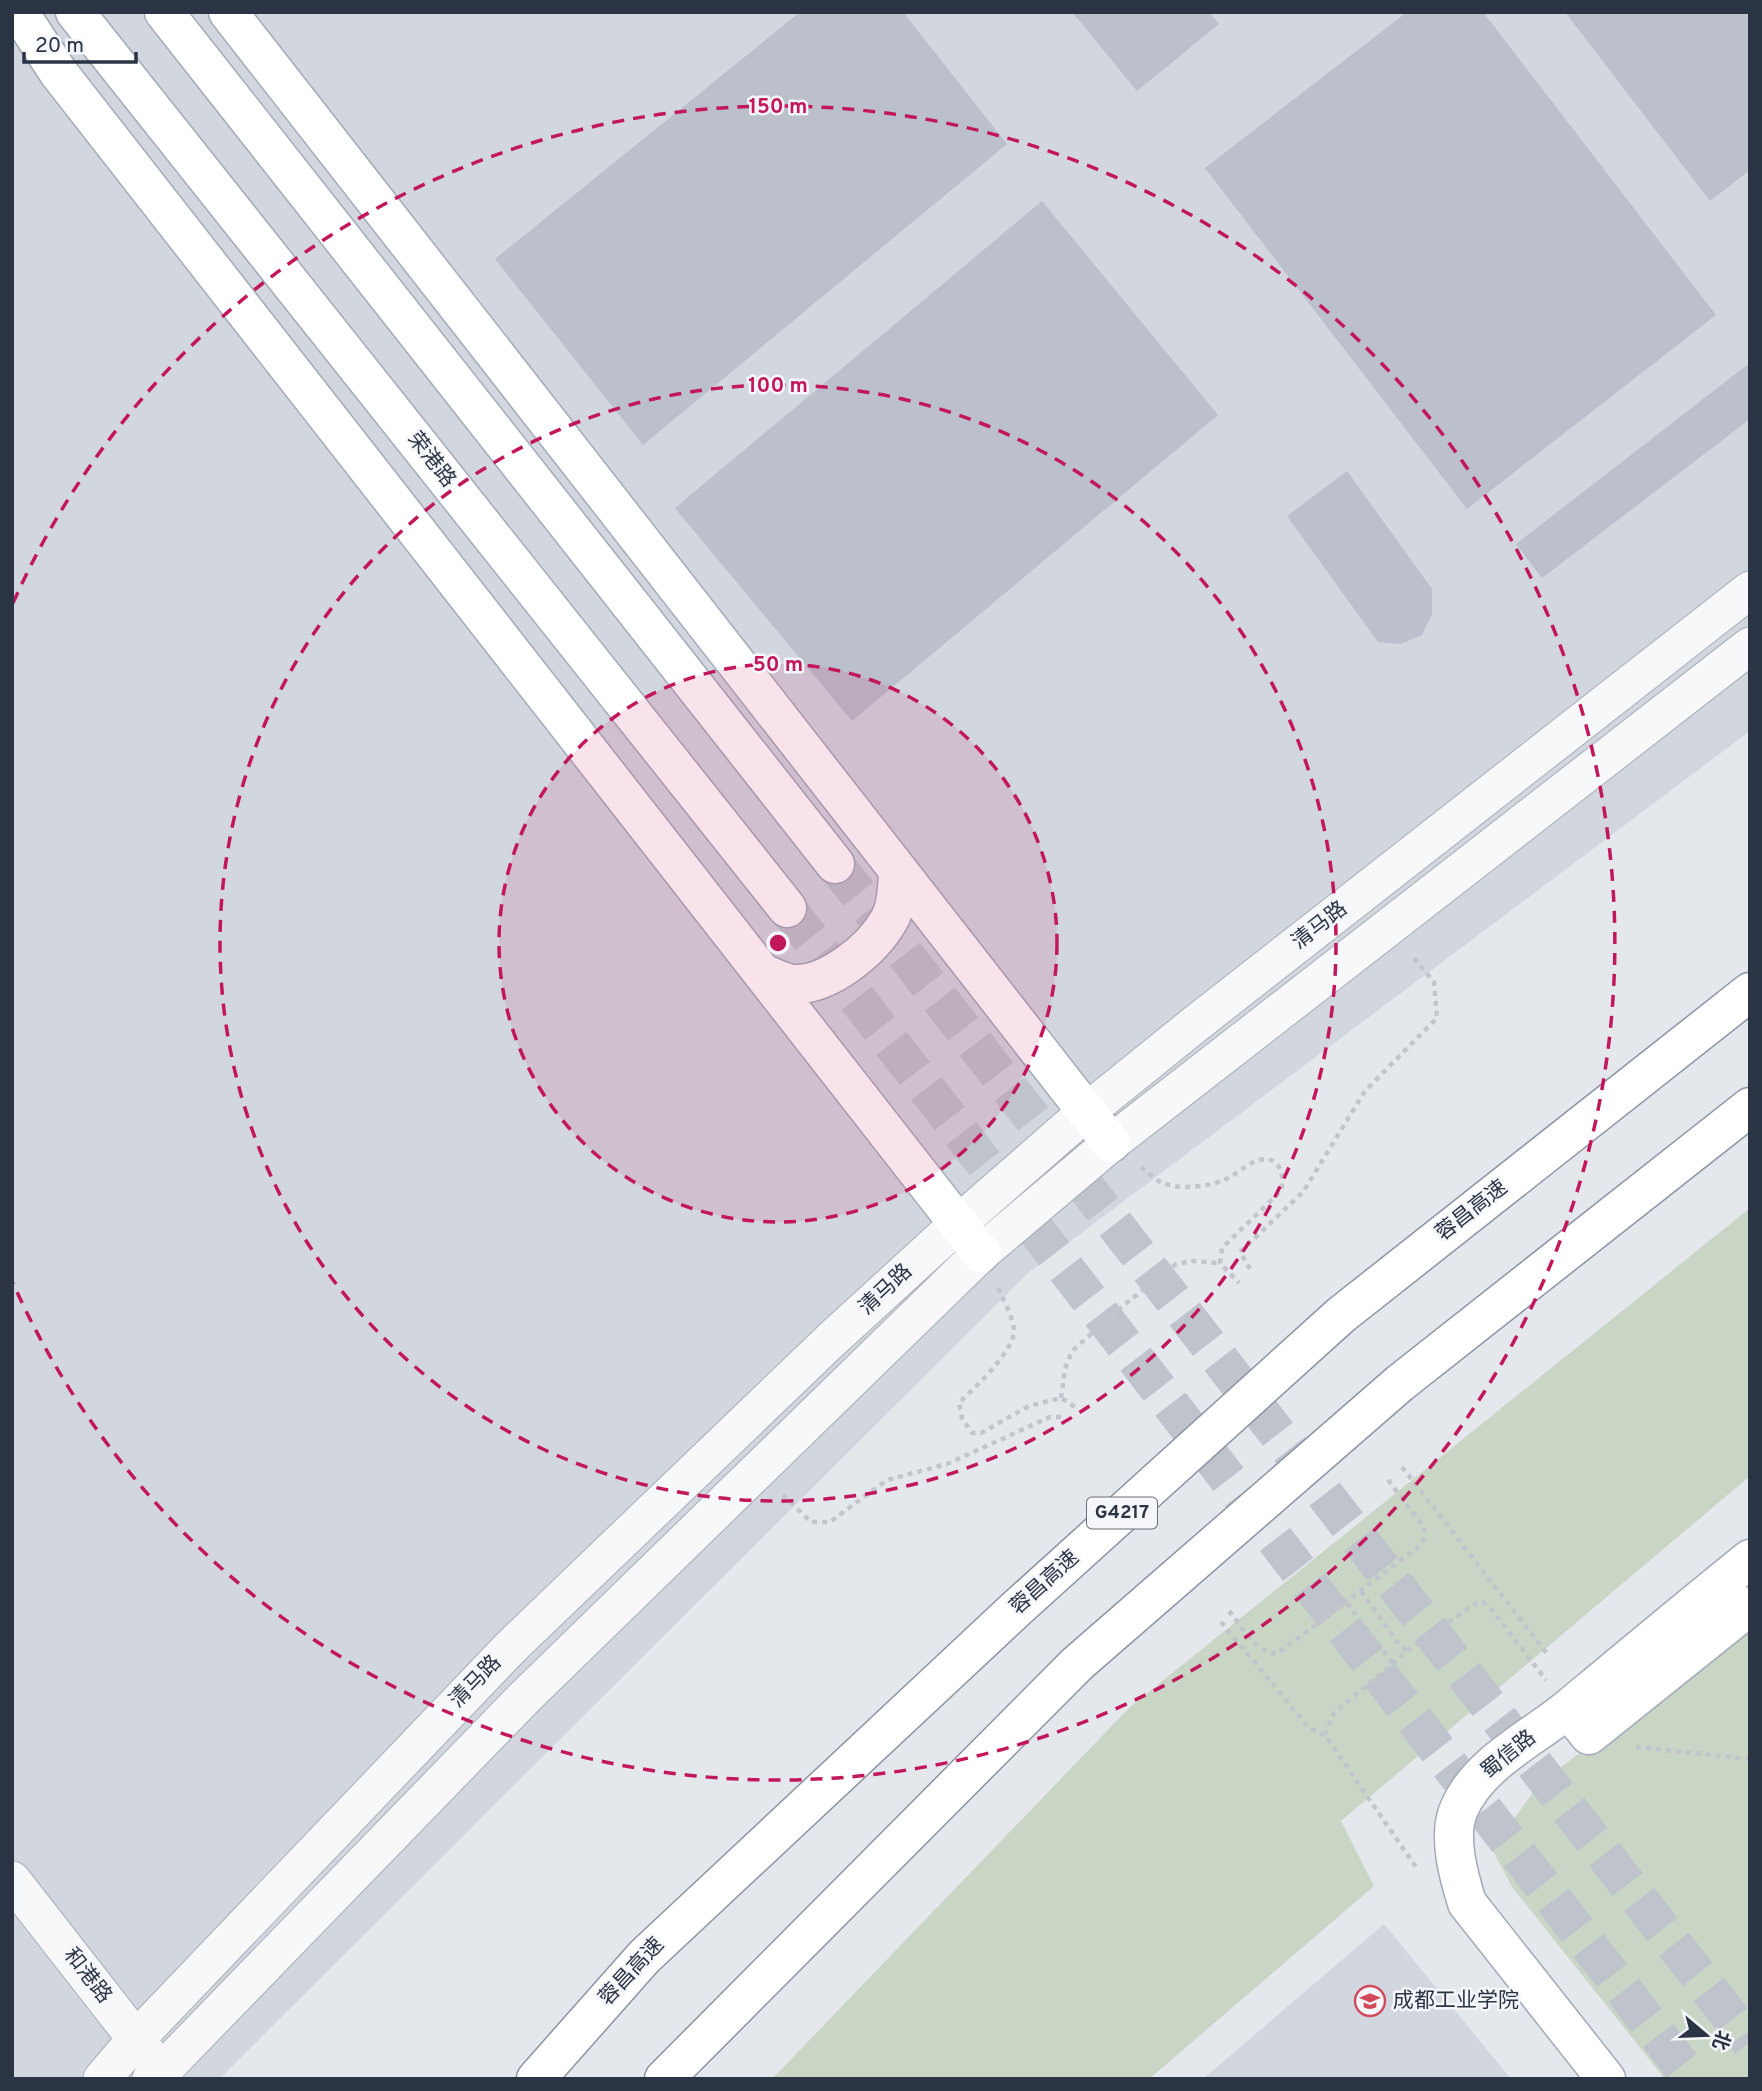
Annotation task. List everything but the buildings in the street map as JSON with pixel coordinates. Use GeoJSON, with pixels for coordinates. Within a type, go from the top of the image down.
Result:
{"type":"FeatureCollection","features":[{"type":"Feature","properties":{"kind":"main road"},"geometry":{"type":"LineString","coordinates":[[19,12],[58,72],[970,1238]]}},
{"type":"Feature","properties":{"kind":"main road","name":"荣港路"},"geometry":{"type":"LineString","coordinates":[[75,12],[787,908]]}},
{"type":"Feature","properties":{"kind":"main road"},"geometry":{"type":"LineString","coordinates":[[164,12],[835,864]]}},
{"type":"Feature","properties":{"kind":"main road"},"geometry":{"type":"LineString","coordinates":[[228,12],[1111,1143]]}},
{"type":"Feature","properties":{"kind":"main road"},"geometry":{"type":"LineString","coordinates":[[762,973],[792,984],[823,980],[871,945],[890,919],[897,895],[898,873]]}},
{"type":"Feature","properties":{"kind":"main road","name":"蓉昌高速"},"geometry":{"type":"LineString","coordinates":[[536,2079],[644,1957],[1016,1609],[1341,1315],[1750,992]]}},
{"type":"Feature","properties":{"kind":"main road"},"geometry":{"type":"LineString","coordinates":[[664,2079],[1077,1664],[1400,1383],[1750,1107]]}},
{"type":"Feature","properties":{"kind":"main road","name":"蜀信路"},"geometry":{"type":"LineString","coordinates":[[1606,2079],[1467,1903],[1457,1869],[1454,1828],[1458,1810],[1480,1775],[1567,1709],[1750,1559]]}},
{"type":"Feature","properties":{"kind":"main road"},"geometry":{"type":"LineString","coordinates":[[1567,1709],[1589,1735],[1750,1606]]}},
{"type":"Feature","properties":{"kind":"street","name":"清马路"},"geometry":{"type":"LineString","coordinates":[[156,2075],[524,1698],[758,1471],[1085,1113],[1750,590]]}},
{"type":"Feature","properties":{"kind":"street","name":"清马路"},"geometry":{"type":"LineString","coordinates":[[102,2079],[136,2039],[510,1648],[830,1341],[970,1238],[1111,1143],[1750,646]]}},
{"type":"Feature","properties":{"kind":"street","name":"和港路"},"geometry":{"type":"LineString","coordinates":[[12,1880],[136,2039],[156,2075]]}},
{"type":"Feature","properties":{"kind":"path"},"geometry":{"type":"LineString","coordinates":[[1250,1269],[1240,1252],[1303,1192],[1365,1091],[1437,1018],[1434,982],[1388,927]]}},
{"type":"Feature","properties":{"kind":"path"},"geometry":{"type":"LineString","coordinates":[[1111,1143],[1162,1183],[1184,1188],[1223,1181],[1258,1160],[1271,1159],[1278,1164],[1284,1180],[1281,1191],[1222,1248],[1220,1262]]}},
{"type":"Feature","properties":{"kind":"path"},"geometry":{"type":"LineString","coordinates":[[970,1238],[1011,1317],[1014,1333],[1001,1360],[960,1403],[962,1418],[972,1433],[981,1433],[1029,1406],[1061,1398],[1078,1409]]}},
{"type":"Feature","properties":{"kind":"path"},"geometry":{"type":"LineString","coordinates":[[1061,1398],[1065,1369],[1072,1351],[1176,1264],[1192,1261],[1220,1262],[1239,1283]]}},
{"type":"Feature","properties":{"kind":"path"},"geometry":{"type":"LineString","coordinates":[[758,1471],[811,1522],[830,1522],[887,1480],[947,1464],[1050,1417],[1065,1417]]}},
{"type":"Feature","properties":{"kind":"path"},"geometry":{"type":"LineString","coordinates":[[1402,1467],[1549,1656]]}},
{"type":"Feature","properties":{"kind":"path"},"geometry":{"type":"LineString","coordinates":[[1229,1612],[1258,1647],[1268,1654],[1277,1654],[1417,1548],[1425,1538],[1424,1527],[1385,1476]]}},
{"type":"Feature","properties":{"kind":"path"},"geometry":{"type":"LineString","coordinates":[[1362,1591],[1398,1643],[1407,1651]]}},
{"type":"Feature","properties":{"kind":"path"},"geometry":{"type":"LineString","coordinates":[[1325,1735],[1334,1713],[1407,1651],[1476,1603],[1483,1602],[1492,1610],[1567,1709]]}},
{"type":"Feature","properties":{"kind":"path"},"geometry":{"type":"LineString","coordinates":[[1347,1603],[1393,1663]]}},
{"type":"Feature","properties":{"kind":"path"},"geometry":{"type":"LineString","coordinates":[[1221,1622],[1309,1728],[1325,1735],[1426,1881],[1467,1903]]}},
{"type":"Feature","properties":{"kind":"path"},"geometry":{"type":"LineString","coordinates":[[1623,1746],[1750,1759]]}},
{"type":"Feature","properties":{"kind":"shaded area"},"geometry":{"type":"Polygon","coordinates":[[[12,12],[1750,12],[1750,731],[1028,1273],[219,2079],[12,2079],[12,12]]]}},
{"type":"Feature","properties":{"kind":"shaded area","name":"成都工业学院"},"geometry":{"type":"Polygon","coordinates":[[[1384,1924],[1511,2079],[1203,2079],[1384,1924]]]}},
{"type":"Feature","properties":{"kind":"green space"},"geometry":{"type":"Polygon","coordinates":[[[1750,1208],[1750,1476],[1341,1821],[1374,1886],[1149,2079],[772,2079],[1129,1708],[1750,1208]]]}},
{"type":"Feature","properties":{"kind":"green space"},"geometry":{"type":"Polygon","coordinates":[[[1750,1622],[1750,2079],[1665,2079],[1512,1887],[1492,1849],[1539,1784],[1750,1622]]]}},
{"type":"Feature","properties":{"kind":"tunnel"},"geometry":{"type":"LineString","coordinates":[[835,864],[1750,2042]]}},
{"type":"Feature","properties":{"kind":"tunnel"},"geometry":{"type":"LineString","coordinates":[[787,908],[1692,2079]]}},
{"type":"Feature","properties":{"kind":"place","name":"成都工业学院"},"geometry":{"type":"Point","coordinates":[1370,2001]}}]}
